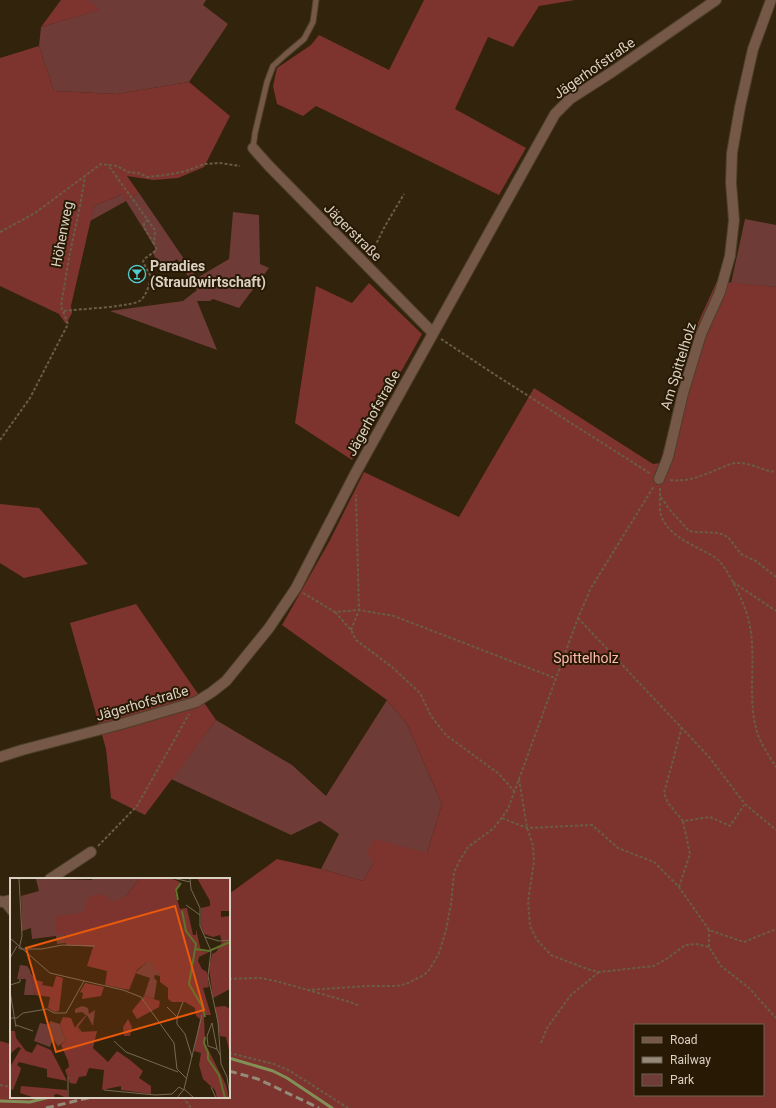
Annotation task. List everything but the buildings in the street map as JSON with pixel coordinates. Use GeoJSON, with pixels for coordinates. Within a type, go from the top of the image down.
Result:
{"type":"FeatureCollection","features":[{"type":"Feature","properties":{"kind":"street","name":"Jägerhofstraße"},"geometry":{"type":"LineString","coordinates":[[0,758],[22,750],[121,724],[196,702],[226,681],[269,628],[296,588],[355,474],[555,114],[570,99],[612,72],[716,0]]}},
{"type":"Feature","properties":{"kind":"street","name":"Am Spittelholz"},"geometry":{"type":"LineString","coordinates":[[659,478],[668,457],[683,393],[701,334],[720,292],[730,256],[734,220],[731,183],[732,153],[740,107],[753,49],[771,0]]}},
{"type":"Feature","properties":{"kind":"street","name":"Jägerstraße"},"geometry":{"type":"LineString","coordinates":[[253,148],[433,334]]}},
{"type":"Feature","properties":{"kind":"street"},"geometry":{"type":"LineString","coordinates":[[52,878],[91,852]]}},
{"type":"Feature","properties":{"kind":"lane"},"geometry":{"type":"LineString","coordinates":[[253,148],[267,82],[273,66],[304,39],[313,22],[316,0]]}},
{"type":"Feature","properties":{"kind":"lane"},"geometry":{"type":"LineString","coordinates":[[4,901],[10,911]]}},
{"type":"Feature","properties":{"kind":"path"},"geometry":{"type":"LineString","coordinates":[[0,232],[35,213],[101,164],[117,166],[128,172],[138,173],[147,177],[179,172],[204,164],[220,163],[240,166]]}},
{"type":"Feature","properties":{"kind":"path"},"geometry":{"type":"LineString","coordinates":[[108,165],[155,230],[154,244]]}},
{"type":"Feature","properties":{"kind":"path","name":"Höhenweg"},"geometry":{"type":"LineString","coordinates":[[0,440],[30,398],[68,324],[61,306],[85,177]]}},
{"type":"Feature","properties":{"kind":"path"},"geometry":{"type":"LineString","coordinates":[[366,265],[385,226],[404,194]]}},
{"type":"Feature","properties":{"kind":"path"},"geometry":{"type":"LineString","coordinates":[[63,311],[126,305],[140,301],[147,293],[151,277],[145,267],[144,260],[157,250],[144,227],[144,223],[148,220]]}},
{"type":"Feature","properties":{"kind":"path"},"geometry":{"type":"LineString","coordinates":[[433,334],[659,478],[682,481],[696,478],[735,463],[750,465],[767,471],[776,472]]}},
{"type":"Feature","properties":{"kind":"path"},"geometry":{"type":"LineString","coordinates":[[351,630],[359,610],[355,474]]}},
{"type":"Feature","properties":{"kind":"path"},"geometry":{"type":"LineString","coordinates":[[659,478],[662,517],[681,539],[718,560],[732,581],[745,607],[753,648],[751,673],[752,710],[757,734],[776,767]]}},
{"type":"Feature","properties":{"kind":"path"},"geometry":{"type":"LineString","coordinates":[[307,990],[367,986],[397,986],[406,984],[424,975],[430,969],[439,954],[446,930],[451,904],[454,872],[468,847],[494,828],[508,809],[578,618],[591,588],[659,478]]}},
{"type":"Feature","properties":{"kind":"path"},"geometry":{"type":"LineString","coordinates":[[660,496],[669,510],[689,531],[719,533],[728,537],[741,554],[756,561],[776,576]]}},
{"type":"Feature","properties":{"kind":"path"},"geometry":{"type":"LineString","coordinates":[[732,581],[776,611]]}},
{"type":"Feature","properties":{"kind":"path"},"geometry":{"type":"LineString","coordinates":[[296,588],[334,612],[351,630],[356,640],[392,667],[420,693],[431,716],[446,735],[499,774],[514,791]]}},
{"type":"Feature","properties":{"kind":"path"},"geometry":{"type":"LineString","coordinates":[[334,612],[359,610],[394,616],[556,678]]}},
{"type":"Feature","properties":{"kind":"path"},"geometry":{"type":"LineString","coordinates":[[578,618],[710,758],[744,804],[776,830]]}},
{"type":"Feature","properties":{"kind":"path"},"geometry":{"type":"LineString","coordinates":[[91,852],[137,806],[196,702]]}},
{"type":"Feature","properties":{"kind":"path"},"geometry":{"type":"LineString","coordinates":[[679,887],[690,854],[683,820],[668,803],[664,793],[682,727]]}},
{"type":"Feature","properties":{"kind":"path"},"geometry":{"type":"LineString","coordinates":[[519,778],[528,828],[534,845],[534,862],[528,901],[530,926],[537,940],[551,955],[599,972],[654,966],[668,958],[685,945],[696,944],[709,947]]}},
{"type":"Feature","properties":{"kind":"path"},"geometry":{"type":"LineString","coordinates":[[683,820],[710,817],[730,826],[744,804]]}},
{"type":"Feature","properties":{"kind":"path"},"geometry":{"type":"LineString","coordinates":[[502,818],[528,828],[592,825],[618,848],[654,862],[679,887],[710,930],[744,942],[776,929]]}},
{"type":"Feature","properties":{"kind":"path"},"geometry":{"type":"LineString","coordinates":[[710,930],[709,947],[721,966],[749,988],[776,1018]]}},
{"type":"Feature","properties":{"kind":"path"},"geometry":{"type":"LineString","coordinates":[[541,1043],[547,1028],[571,995],[599,972]]}},
{"type":"Feature","properties":{"kind":"path"},"geometry":{"type":"LineString","coordinates":[[230,979],[260,978],[276,981],[360,1006]]}},
{"type":"Feature","properties":{"kind":"path"},"geometry":{"type":"LineString","coordinates":[[230,1053],[274,1064],[290,1070],[348,1108]]}},
{"type":"Feature","properties":{"kind":"path"},"geometry":{"type":"LineString","coordinates":[[0,1086],[10,1087]]}},
{"type":"Feature","properties":{"kind":"path"},"geometry":{"type":"LineString","coordinates":[[184,1098],[191,1108]]}},
{"type":"Feature","properties":{"kind":"green space"},"geometry":{"type":"Polygon","coordinates":[[[61,0],[88,0],[100,10],[41,27],[61,0]]]}},
{"type":"Feature","properties":{"kind":"green space"},"geometry":{"type":"Polygon","coordinates":[[[87,0],[206,0],[203,5],[228,24],[189,82],[116,94],[54,91],[39,46],[41,27],[99,10],[87,0]]]}},
{"type":"Feature","properties":{"kind":"green space"},"geometry":{"type":"Polygon","coordinates":[[[424,0],[575,0],[539,6],[513,47],[488,37],[455,109],[526,148],[499,195],[316,106],[303,116],[277,104],[273,86],[277,68],[311,45],[319,35],[389,70],[424,0]]]}},
{"type":"Feature","properties":{"kind":"green space"},"geometry":{"type":"Polygon","coordinates":[[[39,46],[54,91],[116,94],[189,82],[230,116],[204,167],[178,178],[153,180],[127,176],[139,193],[126,201],[123,194],[94,206],[71,306],[72,313],[66,324],[59,314],[0,286],[0,58],[39,46]]]}},
{"type":"Feature","properties":{"kind":"green space"},"geometry":{"type":"Polygon","coordinates":[[[139,193],[197,278],[229,259],[233,212],[259,215],[260,264],[269,268],[239,308],[213,299],[210,301],[197,301],[217,350],[110,311],[183,301],[197,290],[177,259],[162,268],[152,252],[156,249],[126,201],[90,221],[94,206],[123,194],[127,200],[139,193]]]}},
{"type":"Feature","properties":{"kind":"green space"},"geometry":{"type":"Polygon","coordinates":[[[745,219],[776,225],[776,287],[731,283],[745,219]]]}},
{"type":"Feature","properties":{"kind":"green space","name":"Spittelholz"},"geometry":{"type":"Polygon","coordinates":[[[717,281],[776,287],[776,1108],[0,1108],[0,1041],[10,1044],[10,1098],[230,1098],[230,893],[277,859],[321,869],[363,881],[373,864],[367,851],[375,839],[427,853],[442,804],[407,724],[387,700],[282,625],[329,542],[364,472],[459,517],[534,388],[653,464],[660,463],[697,325],[717,281]]]}},
{"type":"Feature","properties":{"kind":"green space"},"geometry":{"type":"Polygon","coordinates":[[[369,283],[422,334],[352,460],[295,423],[316,286],[352,303],[369,283]]]}},
{"type":"Feature","properties":{"kind":"green space"},"geometry":{"type":"Polygon","coordinates":[[[0,504],[39,508],[88,564],[24,578],[0,563],[0,504]]]}},
{"type":"Feature","properties":{"kind":"green space"},"geometry":{"type":"Polygon","coordinates":[[[136,604],[216,720],[145,815],[111,798],[106,749],[70,623],[136,604]]]}},
{"type":"Feature","properties":{"kind":"green space"},"geometry":{"type":"Polygon","coordinates":[[[387,700],[407,724],[442,804],[427,853],[373,864],[363,881],[321,869],[339,834],[320,821],[291,835],[171,779],[216,720],[292,765],[326,796],[387,700]]]}},
{"type":"Feature","properties":{"kind":"waterway"},"geometry":{"type":"LineString","coordinates":[[230,1058],[273,1071],[287,1078],[332,1108]]}},
{"type":"Feature","properties":{"kind":"waterway"},"geometry":{"type":"LineString","coordinates":[[0,1101],[30,1102],[46,1098]]}},
{"type":"Feature","properties":{"kind":"railway"},"geometry":{"type":"LineString","coordinates":[[230,1071],[258,1079],[319,1108]]}},
{"type":"Feature","properties":{"kind":"railway"},"geometry":{"type":"LineString","coordinates":[[46,1108],[88,1098]]}},
{"type":"Feature","properties":{"kind":"place","name":"Paradies (Straußwirtschaft)"},"geometry":{"type":"Point","coordinates":[137,274]}}]}
